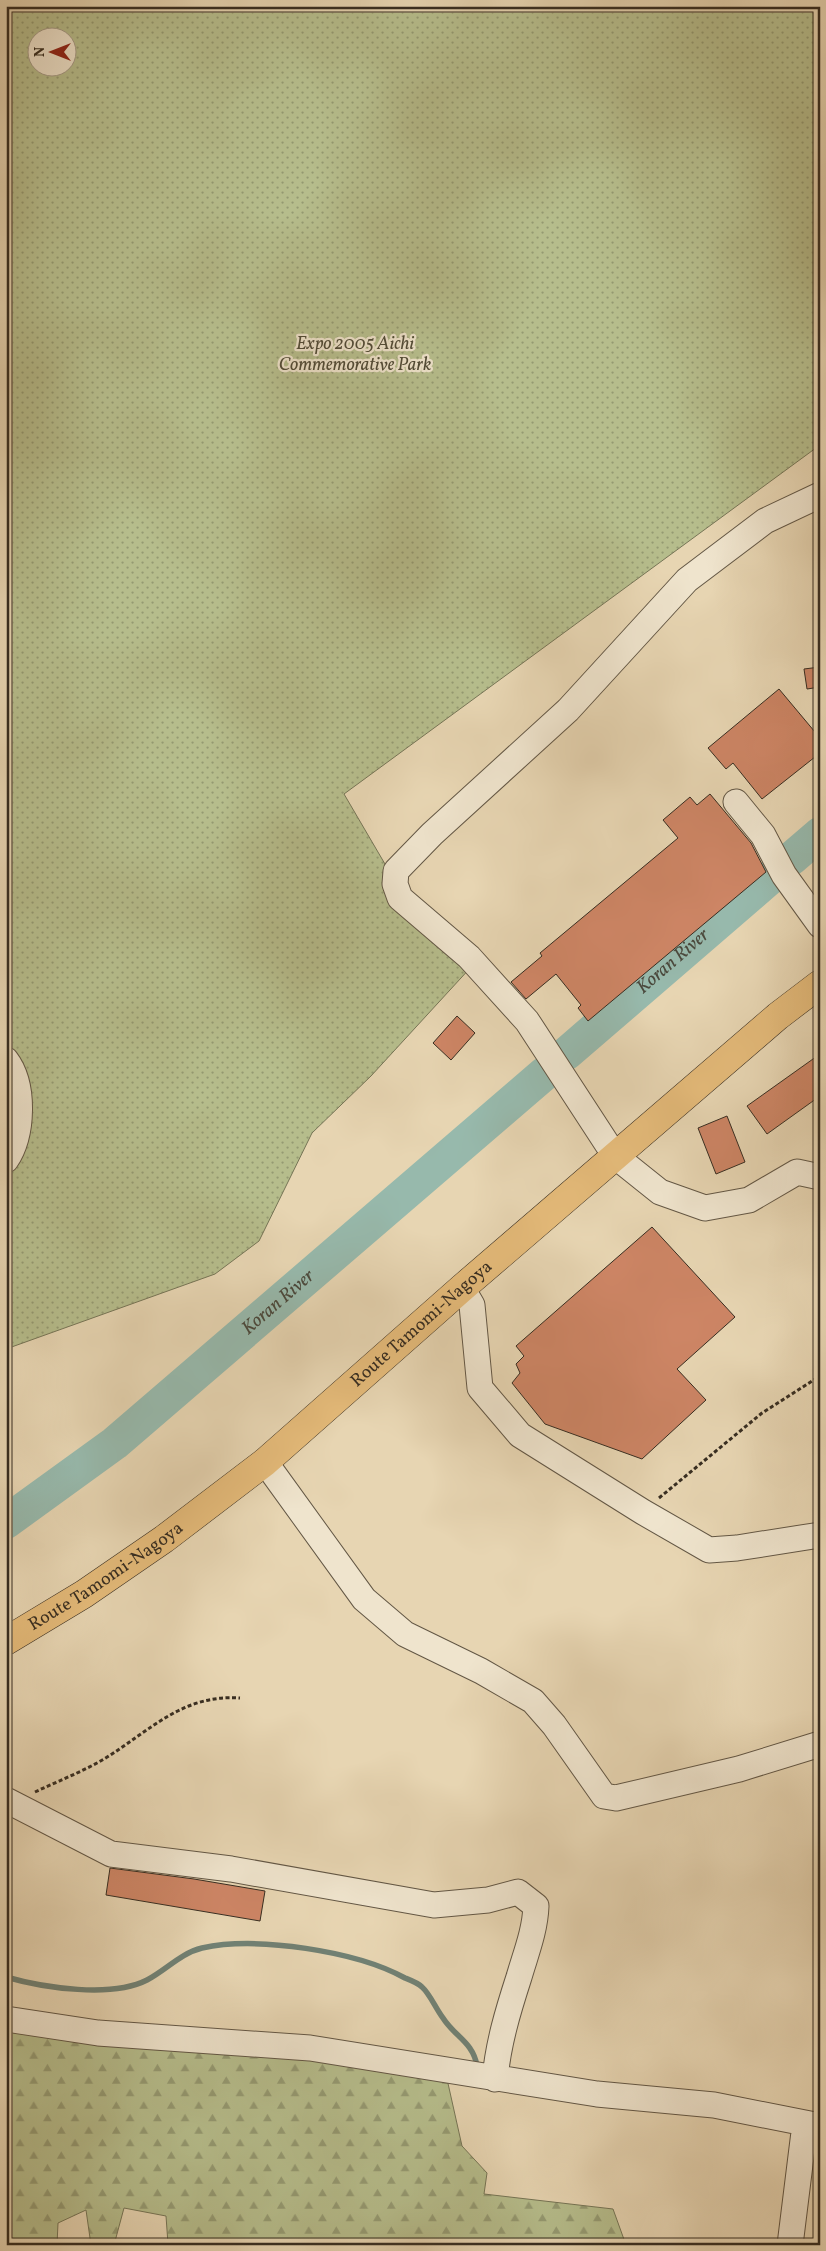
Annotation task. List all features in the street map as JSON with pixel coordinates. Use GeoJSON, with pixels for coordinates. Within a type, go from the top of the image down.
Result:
{"type":"FeatureCollection","features":[{"type":"Feature","properties":{"kind":"main road","name":"Route Tamomi-Nagoya"},"geometry":{"type":"LineString","coordinates":[[6,1641],[84,1594],[164,1539],[265,1462],[615,1156],[778,1016],[820,984]]}},
{"type":"Feature","properties":{"kind":"street"},"geometry":{"type":"LineString","coordinates":[[820,495],[765,521],[687,580],[568,710],[432,834],[396,872],[395,884],[400,898],[469,957],[528,1021],[615,1156],[660,1192],[705,1208],[749,1200],[797,1172],[820,1176]]}},
{"type":"Feature","properties":{"kind":"street"},"geometry":{"type":"LineString","coordinates":[[736,802],[763,835],[784,874],[820,925]]}},
{"type":"Feature","properties":{"kind":"street"},"geometry":{"type":"LineString","coordinates":[[6,1060],[19,1092],[19,1123],[14,1149],[6,1160]]}},
{"type":"Feature","properties":{"kind":"street"},"geometry":{"type":"LineString","coordinates":[[462,1288],[472,1305],[480,1388],[520,1435],[643,1512],[709,1550],[737,1548],[820,1535]]}},
{"type":"Feature","properties":{"kind":"street"},"geometry":{"type":"LineString","coordinates":[[265,1462],[364,1599],[405,1634],[481,1671],[533,1701],[554,1725],[604,1796],[616,1798],[739,1769],[820,1744]]}},
{"type":"Feature","properties":{"kind":"street"},"geometry":{"type":"LineString","coordinates":[[12,1802],[111,1854],[231,1869],[434,1905],[488,1900],[518,1892],[536,1906],[535,1927],[506,2016],[496,2060],[494,2079]]}},
{"type":"Feature","properties":{"kind":"street"},"geometry":{"type":"LineString","coordinates":[[6,2019],[98,2033],[310,2048],[597,2094],[714,2105],[812,2125],[790,2245]]}},
{"type":"Feature","properties":{"kind":"path"},"geometry":{"type":"LineString","coordinates":[[643,1512],[762,1412],[820,1376]]}},
{"type":"Feature","properties":{"kind":"path"},"geometry":{"type":"LineString","coordinates":[[12,1802],[83,1771],[148,1729],[196,1702],[210,1698],[240,1698]]}},
{"type":"Feature","properties":{"kind":"green space","name":"Expo 2005 Aichi Commemorative Park"},"geometry":{"type":"Polygon","coordinates":[[[6,6],[820,6],[820,445],[344,794],[392,876],[472,966],[371,1076],[312,1133],[259,1241],[215,1274],[6,1349],[6,6]]]}},
{"type":"Feature","properties":{"kind":"green space"},"geometry":{"type":"Polygon","coordinates":[[[6,2026],[308,2056],[447,2079],[462,2146],[487,2173],[484,2194],[613,2209],[626,2245],[170,2245],[168,2244],[166,2216],[124,2208],[114,2245],[91,2245],[86,2210],[58,2223],[57,2245],[6,2245],[6,2026]]]}},
{"type":"Feature","properties":{"kind":"building"},"geometry":{"type":"Polygon","coordinates":[[[820,667],[820,687],[807,689],[804,669],[820,667]]]}},
{"type":"Feature","properties":{"kind":"building"},"geometry":{"type":"Polygon","coordinates":[[[779,689],[820,738],[820,753],[762,799],[733,763],[726,769],[708,748],[779,689]]]}},
{"type":"Feature","properties":{"kind":"building"},"geometry":{"type":"Polygon","coordinates":[[[710,794],[751,843],[766,872],[588,1021],[578,1008],[581,1005],[556,974],[526,999],[511,982],[542,956],[540,953],[678,838],[663,820],[690,797],[697,805],[710,794]]]}},
{"type":"Feature","properties":{"kind":"building"},"geometry":{"type":"Polygon","coordinates":[[[457,1016],[475,1033],[451,1060],[433,1043],[457,1016]]]}},
{"type":"Feature","properties":{"kind":"building"},"geometry":{"type":"Polygon","coordinates":[[[820,1054],[820,1096],[767,1134],[747,1106],[820,1054]]]}},
{"type":"Feature","properties":{"kind":"building"},"geometry":{"type":"Polygon","coordinates":[[[727,1116],[745,1162],[716,1174],[698,1128],[727,1116]]]}},
{"type":"Feature","properties":{"kind":"building"},"geometry":{"type":"Polygon","coordinates":[[[652,1227],[735,1317],[677,1369],[706,1400],[642,1459],[545,1424],[512,1383],[520,1373],[516,1364],[524,1356],[516,1346],[652,1227]]]}},
{"type":"Feature","properties":{"kind":"building"},"geometry":{"type":"Polygon","coordinates":[[[110,1868],[265,1891],[260,1921],[106,1895],[110,1868]]]}},
{"type":"Feature","properties":{"kind":"waterway","name":"Koran River"},"geometry":{"type":"LineString","coordinates":[[792,858],[820,834]]}},
{"type":"Feature","properties":{"kind":"waterway","name":"Koran River"},"geometry":{"type":"LineString","coordinates":[[567,1053],[779,870]]}},
{"type":"Feature","properties":{"kind":"waterway","name":"Koran River"},"geometry":{"type":"LineString","coordinates":[[6,1522],[115,1443],[544,1074]]}},
{"type":"Feature","properties":{"kind":"waterway"},"geometry":{"type":"LineString","coordinates":[[6,1977],[58,1988],[116,1989],[147,1980],[180,1958],[202,1948],[225,1945],[277,1945],[334,1953],[384,1968],[420,1986],[428,1994],[448,2025],[468,2045],[477,2066]]}}]}
